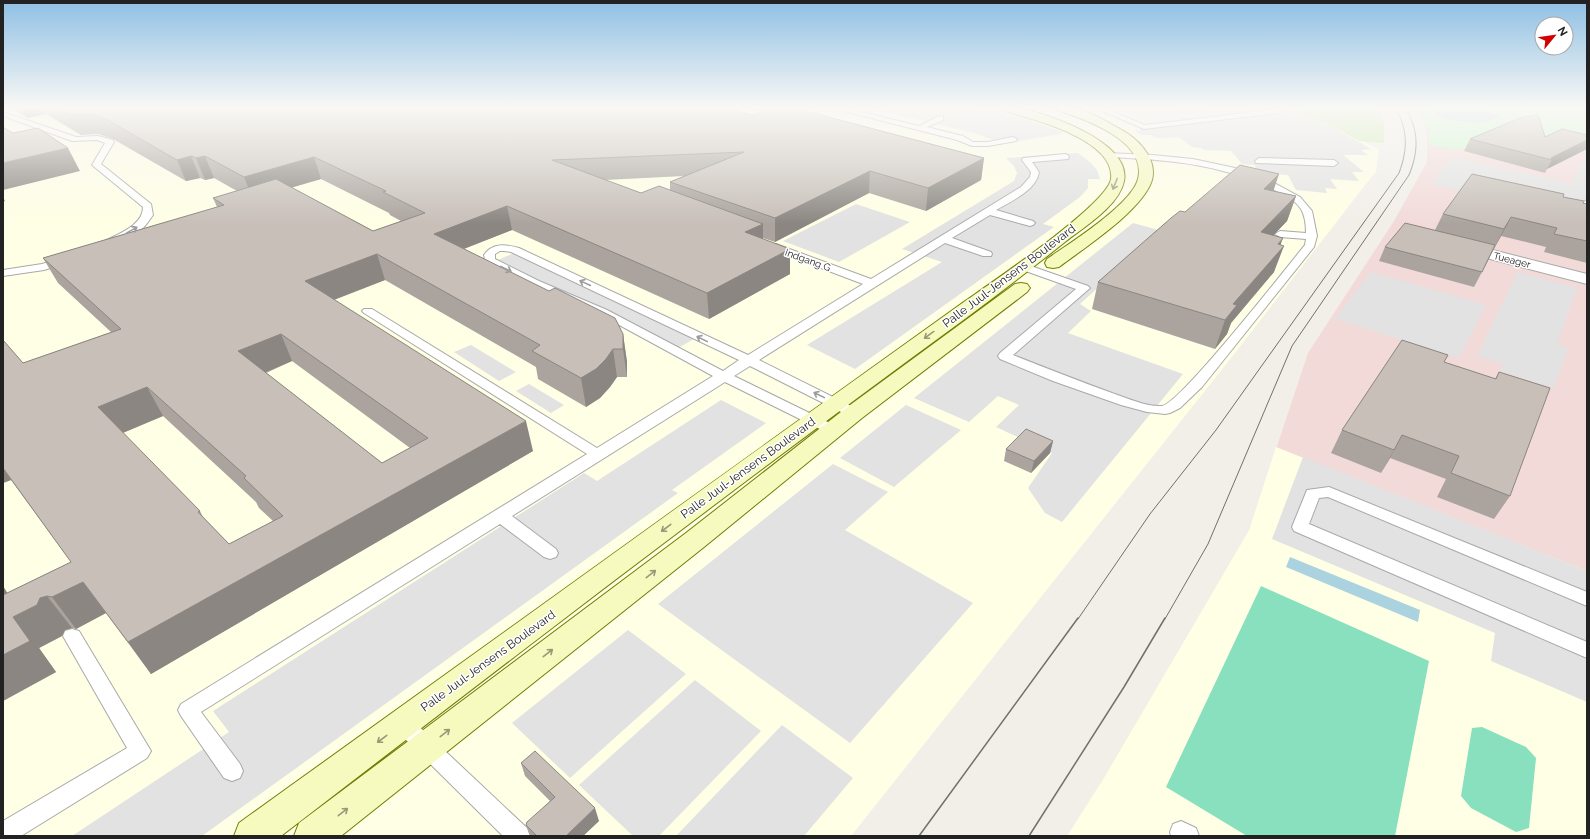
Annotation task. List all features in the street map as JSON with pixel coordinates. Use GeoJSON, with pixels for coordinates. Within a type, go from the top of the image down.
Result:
{"type":"FeatureCollection","features":[{"type":"Feature","properties":{"kind":"street"},"geometry":{"type":"LineString","coordinates":[[1099,146],[1110,155]]}},
{"type":"Feature","properties":{"kind":"street"},"geometry":{"type":"LineString","coordinates":[[1135,146],[1143,156]]}},
{"type":"Feature","properties":{"kind":"street","name":"Palle Juul-Jensens Boulevard"},"geometry":{"type":"LineString","coordinates":[[1032,270],[1108,197],[1115,186],[1118,177],[1116,166],[1110,155]]}},
{"type":"Feature","properties":{"kind":"street","name":"Palle Juul-Jensens Boulevard"},"geometry":{"type":"LineString","coordinates":[[252,836],[403,724],[823,425],[1032,270],[1128,204],[1139,191],[1145,180],[1147,169],[1143,156]]}},
{"type":"Feature","properties":{"kind":"street","name":"Tueager"},"geometry":{"type":"LineString","coordinates":[[1444,242],[1587,279]]}},
{"type":"Feature","properties":{"kind":"street","name":"Palle Juul-Jensens Boulevard"},"geometry":{"type":"LineString","coordinates":[[312,836],[695,540],[823,425]]}},
{"type":"Feature","properties":{"kind":"lane"},"geometry":{"type":"LineString","coordinates":[[102,247],[140,226],[148,215],[148,206],[96,164],[107,146]]}},
{"type":"Feature","properties":{"kind":"lane"},"geometry":{"type":"LineString","coordinates":[[1032,270],[1084,288],[1004,356],[1058,378],[1126,402],[1147,408],[1165,410],[1175,405],[1198,384],[1310,245],[1312,236],[1308,212],[1302,204],[1289,194],[1250,175],[1204,162],[1182,158],[1110,155]]}},
{"type":"Feature","properties":{"kind":"lane"},"geometry":{"type":"LineString","coordinates":[[232,771],[188,710],[599,455],[748,360],[873,284],[1030,184],[1034,178],[1035,172],[1026,160],[1065,157]]}},
{"type":"Feature","properties":{"kind":"lane"},"geometry":{"type":"LineString","coordinates":[[1259,161],[1334,163]]}},
{"type":"Feature","properties":{"kind":"lane"},"geometry":{"type":"LineString","coordinates":[[1587,204],[1583,213],[1587,214]]}},
{"type":"Feature","properties":{"kind":"lane"},"geometry":{"type":"LineString","coordinates":[[988,211],[1030,224]]}},
{"type":"Feature","properties":{"kind":"lane"},"geometry":{"type":"LineString","coordinates":[[1280,234],[1312,236]]}},
{"type":"Feature","properties":{"kind":"lane"},"geometry":{"type":"LineString","coordinates":[[944,239],[987,254]]}},
{"type":"Feature","properties":{"kind":"lane","name":"Indgang G"},"geometry":{"type":"LineString","coordinates":[[764,243],[873,284]]}},
{"type":"Feature","properties":{"kind":"lane"},"geometry":{"type":"LineString","coordinates":[[823,425],[724,376],[604,312],[490,261],[489,255],[494,250],[499,248],[516,250],[748,360],[845,408]]}},
{"type":"Feature","properties":{"kind":"lane"},"geometry":{"type":"LineString","coordinates":[[3,273],[44,267],[72,258]]}},
{"type":"Feature","properties":{"kind":"lane"},"geometry":{"type":"LineString","coordinates":[[368,311],[566,436],[599,455]]}},
{"type":"Feature","properties":{"kind":"lane"},"geometry":{"type":"LineString","coordinates":[[1587,599],[1329,492],[1313,494],[1300,527],[1587,650]]}},
{"type":"Feature","properties":{"kind":"lane"},"geometry":{"type":"LineString","coordinates":[[501,516],[550,553]]}},
{"type":"Feature","properties":{"kind":"lane"},"geometry":{"type":"LineString","coordinates":[[3,834],[140,751],[72,636]]}},
{"type":"Feature","properties":{"kind":"lane"},"geometry":{"type":"LineString","coordinates":[[403,724],[519,836]]}},
{"type":"Feature","properties":{"kind":"shaded area"},"geometry":{"type":"Polygon","coordinates":[[[3,146],[1372,146],[1379,150],[1376,171],[1235,353],[851,836],[3,836],[3,146]]]}},
{"type":"Feature","properties":{"kind":"shaded area"},"geometry":{"type":"Polygon","coordinates":[[[1191,146],[1366,146],[1371,149],[1361,150],[1368,155],[1343,155],[1364,172],[1352,172],[1359,181],[1330,179],[1337,189],[1325,188],[1327,193],[1296,190],[1288,175],[1260,173],[1254,165],[1242,164],[1231,151],[1204,150],[1201,148],[1191,146]]]}},
{"type":"Feature","properties":{"kind":"shaded area"},"geometry":{"type":"Polygon","coordinates":[[[1427,146],[1587,146],[1587,836],[1067,836],[1105,776],[1249,530],[1308,353],[1394,221],[1427,162],[1427,146]]]}},
{"type":"Feature","properties":{"kind":"shaded area"},"geometry":{"type":"Polygon","coordinates":[[[1078,153],[1091,163],[1097,170],[1100,179],[1088,179],[1088,188],[1080,197],[1043,224],[1054,227],[855,369],[807,345],[942,262],[902,249],[1014,181],[1017,173],[1014,166],[1006,158],[1078,153]]]}},
{"type":"Feature","properties":{"kind":"shaded area"},"geometry":{"type":"Polygon","coordinates":[[[1585,156],[1587,156],[1587,221],[1578,217],[1431,184],[1452,157],[1571,183],[1585,156]]]}},
{"type":"Feature","properties":{"kind":"shaded area"},"geometry":{"type":"Polygon","coordinates":[[[856,204],[910,222],[839,262],[783,241],[856,204]]]}},
{"type":"Feature","properties":{"kind":"shaded area"},"geometry":{"type":"Polygon","coordinates":[[[1133,223],[1173,234],[1112,275],[1080,304],[1091,311],[1068,333],[1183,374],[1062,522],[1045,513],[1028,488],[1052,453],[996,427],[1019,405],[998,396],[969,422],[914,398],[1133,223]]]}},
{"type":"Feature","properties":{"kind":"shaded area"},"geometry":{"type":"Polygon","coordinates":[[[514,253],[694,339],[678,348],[498,260],[514,253]]]}},
{"type":"Feature","properties":{"kind":"shaded area"},"geometry":{"type":"Polygon","coordinates":[[[1371,272],[1486,305],[1459,358],[1335,319],[1371,272]]]}},
{"type":"Feature","properties":{"kind":"shaded area"},"geometry":{"type":"Polygon","coordinates":[[[1518,272],[1577,288],[1557,344],[1568,348],[1554,388],[1500,371],[1503,364],[1477,356],[1518,272]]]}},
{"type":"Feature","properties":{"kind":"shaded area"},"geometry":{"type":"Polygon","coordinates":[[[471,345],[516,372],[499,381],[454,352],[471,345]]]}},
{"type":"Feature","properties":{"kind":"shaded area"},"geometry":{"type":"Polygon","coordinates":[[[529,384],[564,405],[551,413],[516,391],[529,384]]]}},
{"type":"Feature","properties":{"kind":"shaded area"},"geometry":{"type":"Polygon","coordinates":[[[721,400],[766,423],[672,490],[678,493],[202,836],[72,836],[229,732],[213,711],[584,473],[597,481],[721,400]]]}},
{"type":"Feature","properties":{"kind":"shaded area"},"geometry":{"type":"Polygon","coordinates":[[[906,405],[961,430],[894,487],[840,458],[906,405]]]}},
{"type":"Feature","properties":{"kind":"shaded area"},"geometry":{"type":"Polygon","coordinates":[[[1276,447],[1587,571],[1587,836],[1067,836],[1105,776],[1249,530],[1276,447]]]}},
{"type":"Feature","properties":{"kind":"shaded area"},"geometry":{"type":"Polygon","coordinates":[[[1303,457],[1587,571],[1587,702],[1491,661],[1495,633],[1272,539],[1303,457]]]}},
{"type":"Feature","properties":{"kind":"shaded area"},"geometry":{"type":"Polygon","coordinates":[[[833,464],[888,492],[845,530],[973,603],[850,743],[658,604],[833,464]]]}},
{"type":"Feature","properties":{"kind":"shaded area"},"geometry":{"type":"Polygon","coordinates":[[[628,630],[686,674],[570,778],[512,723],[628,630]]]}},
{"type":"Feature","properties":{"kind":"shaded area"},"geometry":{"type":"Polygon","coordinates":[[[695,680],[761,731],[659,836],[633,836],[579,785],[695,680]]]}},
{"type":"Feature","properties":{"kind":"shaded area"},"geometry":{"type":"Polygon","coordinates":[[[782,725],[853,778],[804,836],[676,836],[782,725]]]}},
{"type":"Feature","properties":{"kind":"green space"},"geometry":{"type":"Polygon","coordinates":[[[1439,146],[1469,146],[1464,149],[1459,148],[1457,150],[1439,146]]]}},
{"type":"Feature","properties":{"kind":"green space"},"geometry":{"type":"Polygon","coordinates":[[[1261,586],[1429,661],[1395,836],[1247,836],[1166,787],[1261,586]]]}},
{"type":"Feature","properties":{"kind":"green space"},"geometry":{"type":"Polygon","coordinates":[[[1482,727],[1526,747],[1536,758],[1529,828],[1516,832],[1471,808],[1461,796],[1472,728],[1482,727]]]}},
{"type":"Feature","properties":{"kind":"water"},"geometry":{"type":"Polygon","coordinates":[[[1290,557],[1420,610],[1418,622],[1286,567],[1290,557]]]}},
{"type":"Feature","properties":{"kind":"building"},"geometry":{"type":"Polygon","coordinates":[[[3,146],[65,146],[68,148],[3,163],[3,146]]]}},
{"type":"Feature","properties":{"kind":"building"},"geometry":{"type":"Polygon","coordinates":[[[153,146],[939,146],[984,158],[928,188],[870,171],[775,218],[670,182],[744,152],[552,160],[641,193],[659,186],[763,224],[745,232],[790,249],[707,293],[507,206],[434,234],[549,291],[555,288],[615,318],[623,334],[623,349],[613,349],[596,369],[581,378],[532,351],[540,345],[377,254],[305,281],[526,421],[128,642],[83,582],[52,597],[47,596],[40,598],[37,605],[13,617],[30,641],[3,655],[3,595],[71,562],[3,468],[3,340],[23,363],[121,329],[43,258],[224,205],[213,198],[276,179],[373,231],[425,213],[383,192],[386,191],[314,157],[244,177],[205,156],[196,158],[191,156],[177,160],[153,146]],[[281,334],[238,351],[382,463],[428,438],[281,334]],[[147,387],[98,407],[200,511],[198,512],[229,544],[283,516],[244,478],[246,476],[147,387]]]}},
{"type":"Feature","properties":{"kind":"building"},"geometry":{"type":"Polygon","coordinates":[[[1498,146],[1575,146],[1551,158],[1552,160],[1498,146]]]}},
{"type":"Feature","properties":{"kind":"building"},"geometry":{"type":"Polygon","coordinates":[[[1240,165],[1279,174],[1264,189],[1296,196],[1261,232],[1283,238],[1278,244],[1284,246],[1233,304],[1237,305],[1225,320],[1098,282],[1171,218],[1180,211],[1185,212],[1240,165]]]}},
{"type":"Feature","properties":{"kind":"building"},"geometry":{"type":"Polygon","coordinates":[[[1472,174],[1564,194],[1563,197],[1584,201],[1583,203],[1587,204],[1587,241],[1554,234],[1557,228],[1511,217],[1504,229],[1443,214],[1472,174]]]}},
{"type":"Feature","properties":{"kind":"building"},"geometry":{"type":"Polygon","coordinates":[[[1405,223],[1495,245],[1482,272],[1385,247],[1405,223]]]}},
{"type":"Feature","properties":{"kind":"building"},"geometry":{"type":"Polygon","coordinates":[[[1402,340],[1448,355],[1444,362],[1496,379],[1499,372],[1550,388],[1510,496],[1451,473],[1459,456],[1402,435],[1394,450],[1342,430],[1402,340]]]}},
{"type":"Feature","properties":{"kind":"building"},"geometry":{"type":"Polygon","coordinates":[[[1026,429],[1053,441],[1034,461],[1006,449],[1026,429]]]}},
{"type":"Feature","properties":{"kind":"building"},"geometry":{"type":"Polygon","coordinates":[[[535,751],[595,808],[566,836],[537,836],[526,825],[527,822],[555,797],[521,763],[535,751]]]}},
{"type":"Feature","properties":{"kind":"tram line"},"geometry":{"type":"LineString","coordinates":[[1078,619],[1150,514],[1216,430],[1399,173],[1405,146]]}},
{"type":"Feature","properties":{"kind":"tram line"},"geometry":{"type":"LineString","coordinates":[[1165,619],[1208,544],[1292,346],[1409,175],[1415,157],[1416,146]]}},
{"type":"Feature","properties":{"kind":"tram line"},"geometry":{"type":"LineString","coordinates":[[919,836],[1078,618]]}},
{"type":"Feature","properties":{"kind":"tram line"},"geometry":{"type":"LineString","coordinates":[[1029,836],[1124,687],[1165,618]]}}]}
